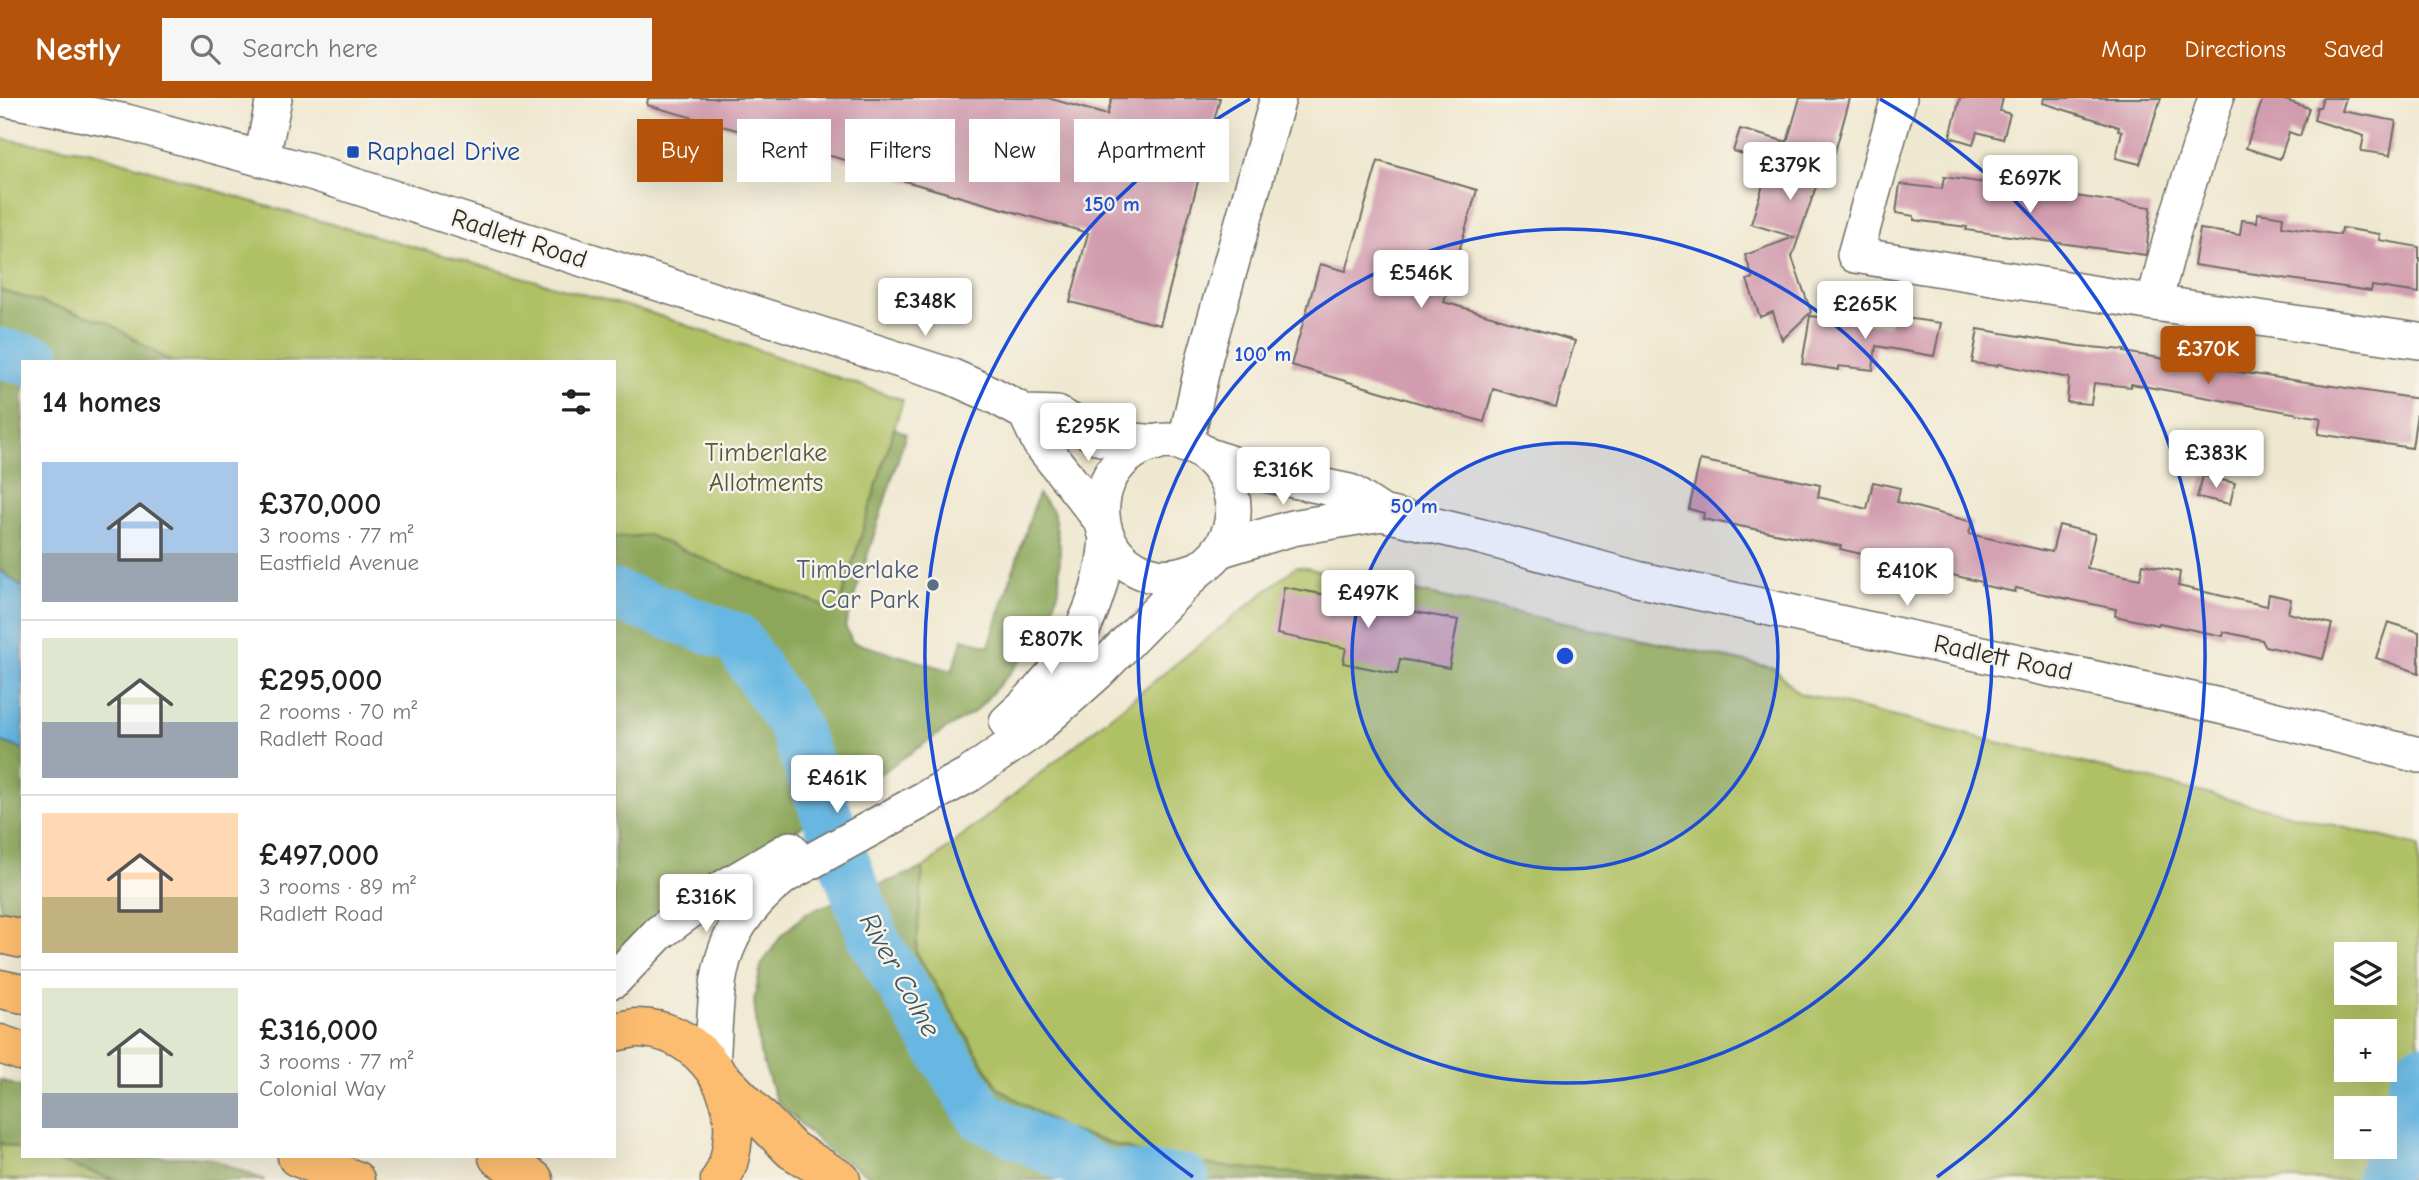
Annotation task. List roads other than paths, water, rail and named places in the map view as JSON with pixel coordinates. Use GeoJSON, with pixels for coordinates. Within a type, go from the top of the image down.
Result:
{"type":"FeatureCollection","features":[{"type":"Feature","properties":{"kind":"main road"},"geometry":{"type":"LineString","coordinates":[[0,934],[21,939]]}},
{"type":"Feature","properties":{"kind":"main road"},"geometry":{"type":"LineString","coordinates":[[0,989],[21,994]]}},
{"type":"Feature","properties":{"kind":"main road"},"geometry":{"type":"LineString","coordinates":[[616,1032],[637,1028],[664,1032],[688,1044],[792,1150],[841,1180]]}},
{"type":"Feature","properties":{"kind":"main road"},"geometry":{"type":"LineString","coordinates":[[0,1044],[21,1051]]}},
{"type":"Feature","properties":{"kind":"main road"},"geometry":{"type":"LineString","coordinates":[[716,1071],[730,1098],[734,1119],[732,1151],[720,1180]]}},
{"type":"Feature","properties":{"kind":"main road"},"geometry":{"type":"LineString","coordinates":[[300,1158],[355,1180]]}},
{"type":"Feature","properties":{"kind":"main road"},"geometry":{"type":"LineString","coordinates":[[500,1158],[534,1180]]}},
{"type":"Feature","properties":{"kind":"main road"},"geometry":{"type":"LineString","coordinates":[[540,1158],[550,1180]]}},
{"type":"Feature","properties":{"kind":"street","name":"Radlett Road"},"geometry":{"type":"LineString","coordinates":[[2,98],[126,122],[262,158],[950,376],[1026,413],[1057,414],[1101,438],[1183,447],[1255,472],[1350,492],[1382,513],[1637,579],[2220,706],[2419,755]]}},
{"type":"Feature","properties":{"kind":"street"},"geometry":{"type":"LineString","coordinates":[[262,158],[274,98]]}},
{"type":"Feature","properties":{"kind":"street"},"geometry":{"type":"LineString","coordinates":[[1183,447],[1205,356],[1278,98]]}},
{"type":"Feature","properties":{"kind":"street"},"geometry":{"type":"LineString","coordinates":[[1899,98],[1856,255],[2154,303],[2419,341]]}},
{"type":"Feature","properties":{"kind":"street"},"geometry":{"type":"LineString","coordinates":[[2154,303],[2173,232],[2216,98]]}},
{"type":"Feature","properties":{"kind":"street"},"geometry":{"type":"LineString","coordinates":[[1026,413],[1040,443],[1104,529],[1114,549],[1134,568],[1158,576],[1181,575],[1210,559]]}},
{"type":"Feature","properties":{"kind":"street"},"geometry":{"type":"LineString","coordinates":[[616,978],[659,933],[710,896],[778,867],[913,794],[970,774],[1032,731],[1098,672],[1210,559],[1233,525],[1234,499],[1224,474],[1183,447],[1138,449],[1121,461],[1108,479],[1101,499],[1105,566],[1085,624],[1065,657],[1038,695],[997,731],[948,763],[913,794]]}},
{"type":"Feature","properties":{"kind":"street","name":"Radlett Road"},"geometry":{"type":"LineString","coordinates":[[1210,559],[1292,528],[1382,513]]}},
{"type":"Feature","properties":{"kind":"street"},"geometry":{"type":"LineString","coordinates":[[716,1071],[717,994],[724,953],[731,936],[778,867]]}},
{"type":"Feature","properties":{"kind":"water"},"geometry":{"type":"Polygon","coordinates":[[[0,570],[21,586],[21,748],[0,741],[0,570]]]}},
{"type":"Feature","properties":{"kind":"waterway","name":"River Colne"},"geometry":{"type":"LineString","coordinates":[[0,353],[30,360]]}},
{"type":"Feature","properties":{"kind":"waterway","name":"River Colne"},"geometry":{"type":"LineString","coordinates":[[616,596],[736,638],[793,725],[874,940],[982,1116],[1105,1175],[1184,1180]]}},
{"type":"Feature","properties":{"kind":"waterway","name":"River Colne"},"geometry":{"type":"LineString","coordinates":[[2381,1180],[2419,1070]]}},
{"type":"Feature","properties":{"kind":"place","name":"Raphael Drive"},"geometry":{"type":"Point","coordinates":[353,152]}},
{"type":"Feature","properties":{"kind":"place","name":"Timberlake Car Park"},"geometry":{"type":"Point","coordinates":[933,585]}},
{"type":"Feature","properties":{"kind":"park label","name":"Timberlake Allotments"},"geometry":{"type":"Point","coordinates":[766,468]}}]}
